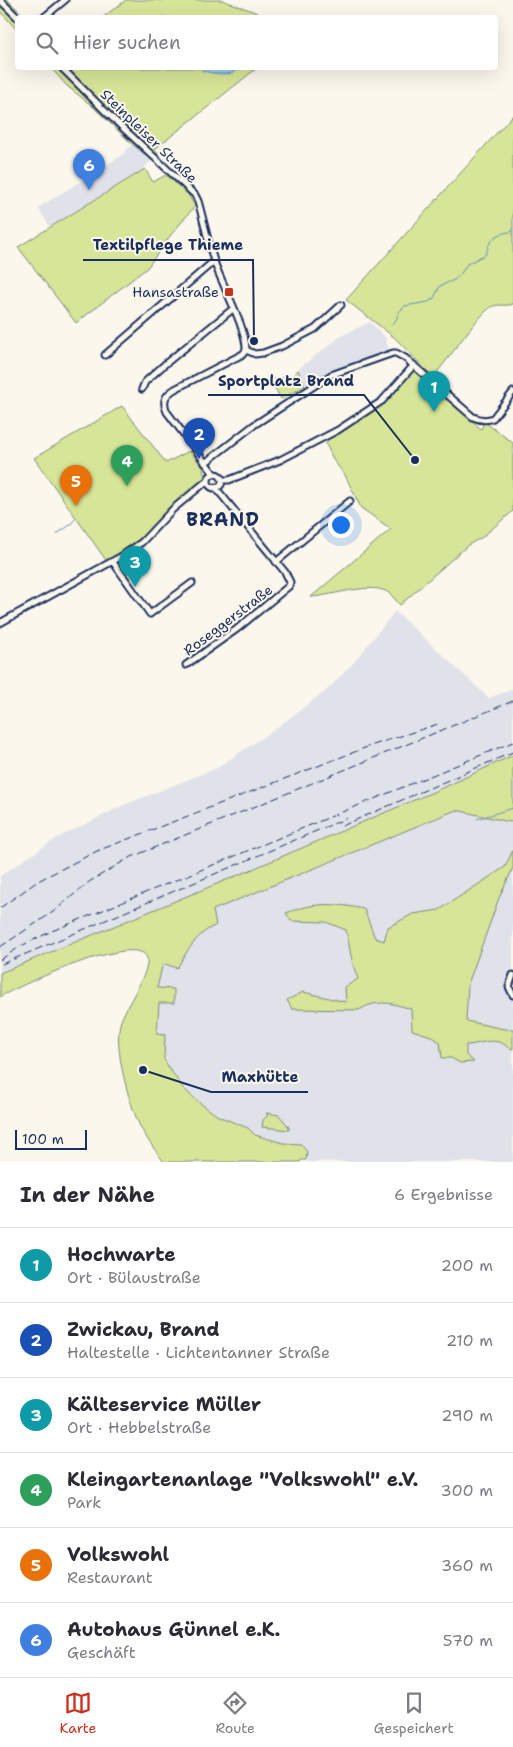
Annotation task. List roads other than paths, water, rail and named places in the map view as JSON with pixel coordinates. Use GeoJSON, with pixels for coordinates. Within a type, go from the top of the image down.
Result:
{"type":"FeatureCollection","features":[{"type":"Feature","properties":{"kind":"street"},"geometry":{"type":"LineString","coordinates":[[0,0],[15,15]]}},
{"type":"Feature","properties":{"kind":"street"},"geometry":{"type":"LineString","coordinates":[[47,15],[65,0]]}},
{"type":"Feature","properties":{"kind":"street","name":"Steinpleiser Straße"},"geometry":{"type":"LineString","coordinates":[[64,70],[179,179],[198,201],[214,261]]}},
{"type":"Feature","properties":{"kind":"street"},"geometry":{"type":"LineString","coordinates":[[105,356],[214,261],[234,308],[246,350]]}},
{"type":"Feature","properties":{"kind":"street"},"geometry":{"type":"LineString","coordinates":[[246,350],[255,354],[282,346],[315,329],[341,305]]}},
{"type":"Feature","properties":{"kind":"street"},"geometry":{"type":"LineString","coordinates":[[142,389],[145,382],[165,364],[234,308]]}},
{"type":"Feature","properties":{"kind":"street"},"geometry":{"type":"LineString","coordinates":[[217,485],[210,477],[205,463],[167,412],[164,406],[165,398],[175,389],[243,354],[246,350]]}},
{"type":"Feature","properties":{"kind":"street"},"geometry":{"type":"LineString","coordinates":[[205,463],[254,425],[331,375],[396,353],[406,358],[472,417],[480,420],[493,418],[513,392]]}},
{"type":"Feature","properties":{"kind":"street"},"geometry":{"type":"LineString","coordinates":[[195,492],[280,460],[338,430],[382,401],[414,365]]}},
{"type":"Feature","properties":{"kind":"street"},"geometry":{"type":"LineString","coordinates":[[0,623],[113,562],[142,542],[173,509],[195,492],[210,477],[220,476],[217,485]]}},
{"type":"Feature","properties":{"kind":"street","name":"Roseggerstraße"},"geometry":{"type":"LineString","coordinates":[[186,665],[237,629],[289,586],[288,576],[224,498],[217,485]]}},
{"type":"Feature","properties":{"kind":"street"},"geometry":{"type":"LineString","coordinates":[[276,562],[350,501]]}},
{"type":"Feature","properties":{"kind":"street"},"geometry":{"type":"LineString","coordinates":[[113,562],[150,614],[192,583]]}},
{"type":"Feature","properties":{"kind":"street"},"geometry":{"type":"LineString","coordinates":[[513,975],[509,987],[513,995]]}},
{"type":"Feature","properties":{"kind":"water"},"geometry":{"type":"Polygon","coordinates":[[[238,70],[233,73],[223,74],[203,71],[238,70]]]}},
{"type":"Feature","properties":{"kind":"waterway"},"geometry":{"type":"LineString","coordinates":[[391,325],[405,306],[428,302],[434,298],[440,286],[454,280],[460,275],[467,264],[486,254],[489,245],[495,237],[502,233],[513,231]]}},
{"type":"Feature","properties":{"kind":"waterway"},"geometry":{"type":"LineString","coordinates":[[57,534],[76,518]]}},
{"type":"Feature","properties":{"kind":"waterway"},"geometry":{"type":"LineString","coordinates":[[477,819],[513,808]]}},
{"type":"Feature","properties":{"kind":"railway"},"geometry":{"type":"LineString","coordinates":[[0,947],[53,912],[89,882],[129,858],[513,701]]}},
{"type":"Feature","properties":{"kind":"railway"},"geometry":{"type":"LineString","coordinates":[[0,908],[38,881],[97,851],[370,746],[441,723]]}},
{"type":"Feature","properties":{"kind":"railway"},"geometry":{"type":"LineString","coordinates":[[0,960],[21,946],[52,931],[513,742]]}},
{"type":"Feature","properties":{"kind":"railway"},"geometry":{"type":"LineString","coordinates":[[342,826],[513,752]]}},
{"type":"Feature","properties":{"kind":"railway"},"geometry":{"type":"LineString","coordinates":[[2,964],[347,818]]}},
{"type":"Feature","properties":{"kind":"place","name":"Autohaus Günnel e.K."},"geometry":{"type":"Point","coordinates":[89,190]}},
{"type":"Feature","properties":{"kind":"place","name":"Hansastraße"},"geometry":{"type":"Point","coordinates":[229,292]}},
{"type":"Feature","properties":{"kind":"place","name":"Textilpflege Thieme"},"geometry":{"type":"Point","coordinates":[254,341]}},
{"type":"Feature","properties":{"kind":"place","name":"Hochwarte"},"geometry":{"type":"Point","coordinates":[434,412]}},
{"type":"Feature","properties":{"kind":"place","name":"Zwickau, Brand"},"geometry":{"type":"Point","coordinates":[199,459]}},
{"type":"Feature","properties":{"kind":"place","name":"Sportplatz Brand"},"geometry":{"type":"Point","coordinates":[415,460]}},
{"type":"Feature","properties":{"kind":"place","name":"Kleingartenanlage \"Volkswohl\" e.V."},"geometry":{"type":"Point","coordinates":[127,486]}},
{"type":"Feature","properties":{"kind":"place","name":"Volkswohl"},"geometry":{"type":"Point","coordinates":[76,506]}},
{"type":"Feature","properties":{"kind":"place","name":"Kälteservice Müller"},"geometry":{"type":"Point","coordinates":[135,587]}},
{"type":"Feature","properties":{"kind":"place","name":"Maxhütte"},"geometry":{"type":"Point","coordinates":[143,1070]}},
{"type":"Feature","properties":{"kind":"district","name":"BRAND"},"geometry":{"type":"Point","coordinates":[223,519]}}]}
